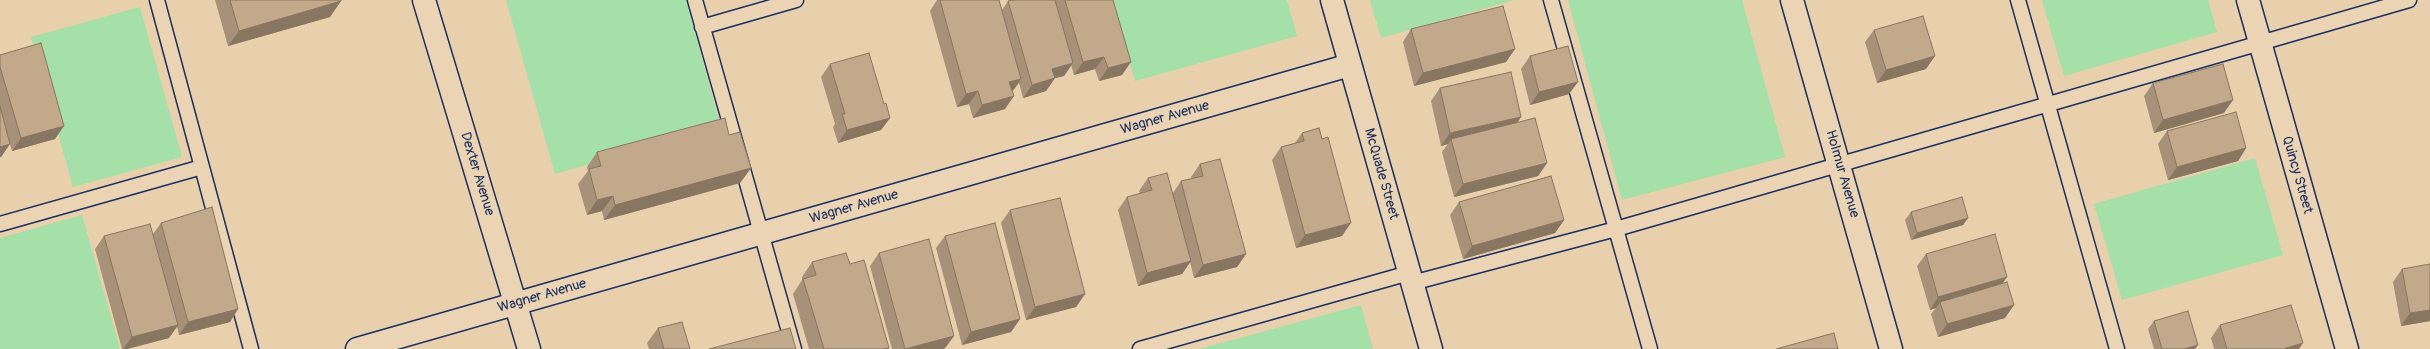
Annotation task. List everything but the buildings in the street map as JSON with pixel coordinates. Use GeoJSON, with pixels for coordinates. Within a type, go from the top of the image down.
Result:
{"type":"FeatureCollection","features":[{"type":"Feature","properties":{"kind":"street","name":"Dexter Avenue"},"geometry":{"type":"LineString","coordinates":[[424,0],[529,349]]}},
{"type":"Feature","properties":{"kind":"street","name":"McQuade Street"},"geometry":{"type":"LineString","coordinates":[[1332,0],[1431,349]]}},
{"type":"Feature","properties":{"kind":"street","name":"Holmur Avenue"},"geometry":{"type":"LineString","coordinates":[[1792,0],[1891,349]]}},
{"type":"Feature","properties":{"kind":"street","name":"Quincy Street"},"geometry":{"type":"LineString","coordinates":[[2248,0],[2347,349]]}},
{"type":"Feature","properties":{"kind":"street","name":"Wagner Avenue"},"geometry":{"type":"LineString","coordinates":[[357,349],[1350,65]]}},
{"type":"Feature","properties":{"kind":"lane"},"geometry":{"type":"LineString","coordinates":[[157,0],[250,349]]}},
{"type":"Feature","properties":{"kind":"lane"},"geometry":{"type":"LineString","coordinates":[[695,0],[794,349]]}},
{"type":"Feature","properties":{"kind":"lane"},"geometry":{"type":"LineString","coordinates":[[702,27],[796,0]]}},
{"type":"Feature","properties":{"kind":"lane"},"geometry":{"type":"LineString","coordinates":[[1551,0],[1650,349]]}},
{"type":"Feature","properties":{"kind":"lane"},"geometry":{"type":"LineString","coordinates":[[2018,0],[2117,349]]}},
{"type":"Feature","properties":{"kind":"lane"},"geometry":{"type":"LineString","coordinates":[[1140,349],[1411,278],[1616,229],[2409,0]]}},
{"type":"Feature","properties":{"kind":"lane"},"geometry":{"type":"LineString","coordinates":[[0,224],[202,167]]}},
{"type":"Feature","properties":{"kind":"green space"},"geometry":{"type":"Polygon","coordinates":[[[506,0],[686,0],[721,127],[555,174],[506,0]]]}},
{"type":"Feature","properties":{"kind":"green space"},"geometry":{"type":"Polygon","coordinates":[[[1112,0],[1287,0],[1297,36],[1135,81],[1112,0]]]}},
{"type":"Feature","properties":{"kind":"green space"},"geometry":{"type":"Polygon","coordinates":[[[1370,0],[1514,0],[1381,38],[1370,0]]]}},
{"type":"Feature","properties":{"kind":"green space"},"geometry":{"type":"Polygon","coordinates":[[[1568,0],[1742,0],[1785,157],[1622,200],[1568,0]]]}},
{"type":"Feature","properties":{"kind":"green space"},"geometry":{"type":"Polygon","coordinates":[[[2042,0],[2208,0],[2217,32],[2064,76],[2042,0]]]}},
{"type":"Feature","properties":{"kind":"green space"},"geometry":{"type":"Polygon","coordinates":[[[140,7],[182,157],[73,187],[31,37],[140,7]]]}},
{"type":"Feature","properties":{"kind":"green space"},"geometry":{"type":"Polygon","coordinates":[[[2255,158],[2283,255],[2122,300],[2094,204],[2255,158]]]}},
{"type":"Feature","properties":{"kind":"green space"},"geometry":{"type":"Polygon","coordinates":[[[82,215],[120,349],[0,349],[0,238],[82,215]]]}},
{"type":"Feature","properties":{"kind":"green space"},"geometry":{"type":"Polygon","coordinates":[[[1361,305],[1373,349],[1199,349],[1361,305]]]}}]}
